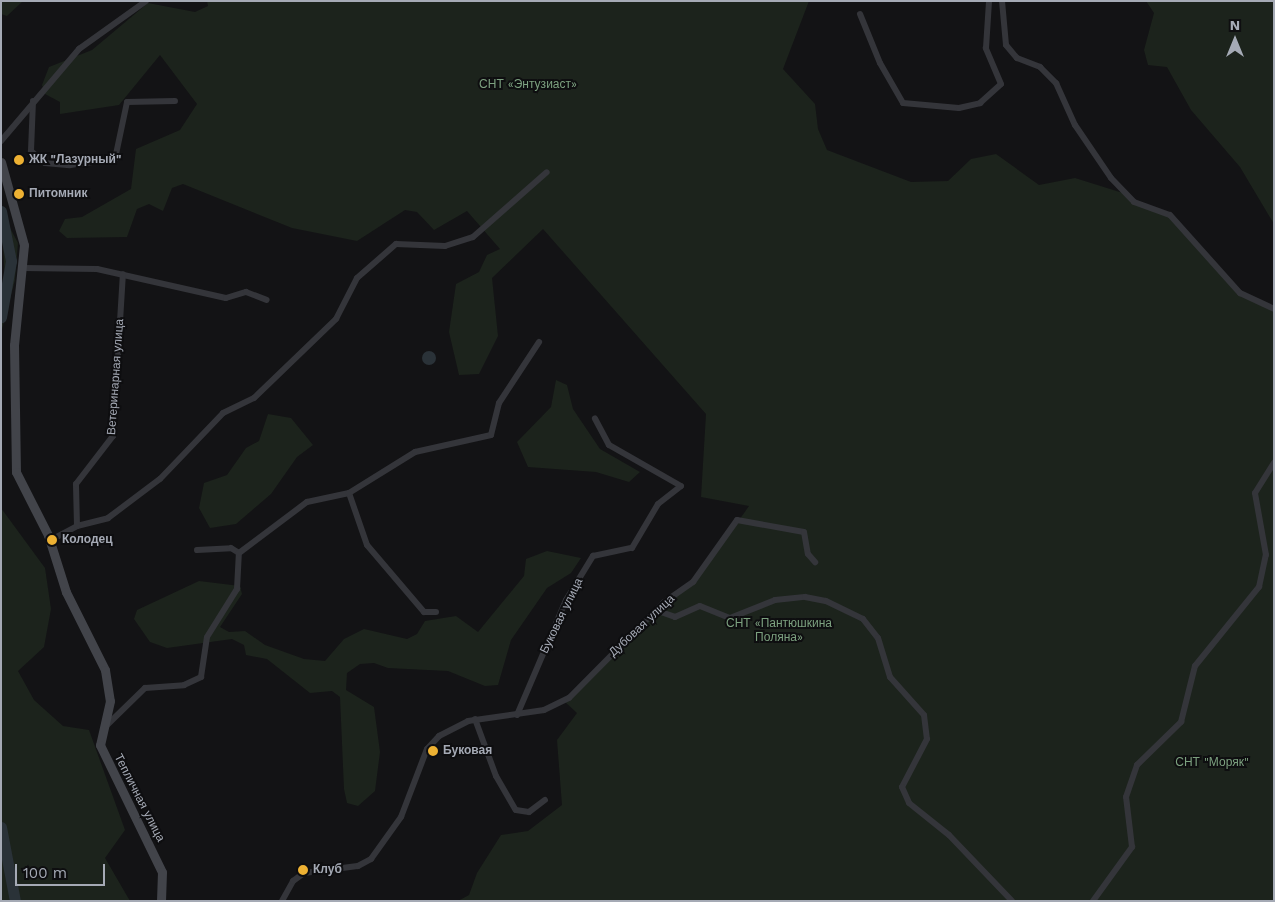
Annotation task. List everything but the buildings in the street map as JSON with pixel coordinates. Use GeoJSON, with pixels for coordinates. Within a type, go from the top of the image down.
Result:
{"type":"FeatureCollection","features":[{"type":"Feature","properties":{"kind":"street"},"geometry":{"type":"LineString","coordinates":[[1,141],[33,101],[93,37],[146,1]]}},
{"type":"Feature","properties":{"kind":"street"},"geometry":{"type":"LineString","coordinates":[[860,14],[880,63],[903,103],[959,108],[980,103],[1001,84],[986,48],[989,1]]}},
{"type":"Feature","properties":{"kind":"street"},"geometry":{"type":"LineString","coordinates":[[1002,1],[1005,38],[1011,53],[1040,66],[1056,83],[1075,125],[1111,178],[1134,202],[1170,215],[1240,293],[1274,309]]}},
{"type":"Feature","properties":{"kind":"street"},"geometry":{"type":"LineString","coordinates":[[33,101],[31,152],[45,163],[70,166],[114,159],[126,102],[175,101]]}},
{"type":"Feature","properties":{"kind":"street","name":"Тепличная улица"},"geometry":{"type":"LineString","coordinates":[[1,162],[22,231],[23,268],[14,345],[14,461],[19,483],[50,540],[66,592],[109,682],[101,750],[162,872],[161,901]]}},
{"type":"Feature","properties":{"kind":"street"},"geometry":{"type":"LineString","coordinates":[[50,540],[77,526],[108,518],[160,479],[223,413],[254,398],[336,319],[358,278],[396,244],[445,246],[473,237],[547,172]]}},
{"type":"Feature","properties":{"kind":"street"},"geometry":{"type":"LineString","coordinates":[[23,268],[70,267],[123,274],[226,298],[246,292],[267,300]]}},
{"type":"Feature","properties":{"kind":"street","name":"Ветеринарная улица"},"geometry":{"type":"LineString","coordinates":[[77,526],[76,484],[113,436],[123,274]]}},
{"type":"Feature","properties":{"kind":"street"},"geometry":{"type":"LineString","coordinates":[[105,727],[145,688],[184,685],[201,677],[207,637],[237,589],[239,553],[298,507],[349,493],[415,452],[491,436],[499,403],[539,342]]}},
{"type":"Feature","properties":{"kind":"street","name":"Буковая улица"},"geometry":{"type":"LineString","coordinates":[[517,715],[566,600],[593,556],[632,548],[658,504],[681,486],[609,445],[595,419]]}},
{"type":"Feature","properties":{"kind":"street"},"geometry":{"type":"LineString","coordinates":[[1093,901],[1132,847],[1126,796],[1137,765],[1181,722],[1195,666],[1259,587],[1266,555],[1255,493],[1274,462]]}},
{"type":"Feature","properties":{"kind":"street"},"geometry":{"type":"LineString","coordinates":[[349,493],[367,545],[424,612],[436,612]]}},
{"type":"Feature","properties":{"kind":"street","name":"Дубовая улица"},"geometry":{"type":"LineString","coordinates":[[517,715],[569,698],[658,611],[705,569],[737,520],[804,532],[808,554],[816,562]]}},
{"type":"Feature","properties":{"kind":"street"},"geometry":{"type":"LineString","coordinates":[[196,550],[231,548],[239,553]]}},
{"type":"Feature","properties":{"kind":"street","name":"Дубовая улица"},"geometry":{"type":"LineString","coordinates":[[658,611],[675,616],[700,606],[730,618],[775,600],[805,597],[826,601],[863,619],[878,638],[890,677],[924,715],[927,730],[924,748],[902,787],[909,803],[949,836],[1012,901]]}},
{"type":"Feature","properties":{"kind":"street"},"geometry":{"type":"LineString","coordinates":[[282,901],[293,881],[304,873],[358,866],[372,859],[401,817],[431,744],[446,731],[475,719],[517,715]]}},
{"type":"Feature","properties":{"kind":"street"},"geometry":{"type":"LineString","coordinates":[[475,719],[496,776],[516,810],[528,812],[545,800]]}},
{"type":"Feature","properties":{"kind":"green space"},"geometry":{"type":"Polygon","coordinates":[[[1,1],[23,1],[7,16],[1,14],[1,1]]]}},
{"type":"Feature","properties":{"kind":"green space"},"geometry":{"type":"Polygon","coordinates":[[[207,1],[809,1],[783,69],[815,104],[818,129],[827,150],[911,182],[948,181],[971,159],[996,154],[1039,185],[1075,178],[1126,194],[1134,202],[1170,215],[1240,293],[1274,309],[1274,901],[458,901],[469,895],[477,873],[501,835],[528,831],[562,805],[557,740],[577,713],[564,701],[666,599],[694,584],[749,506],[701,497],[706,414],[543,229],[492,278],[498,336],[479,374],[459,375],[449,332],[456,284],[479,272],[487,255],[500,249],[467,211],[434,230],[417,212],[405,210],[357,241],[292,228],[183,184],[172,188],[163,211],[149,204],[137,209],[127,237],[67,238],[59,231],[65,219],[82,217],[131,189],[136,149],[180,130],[197,104],[160,55],[119,105],[60,114],[60,102],[45,94],[42,85],[49,67],[92,50],[148,3],[195,12],[208,6],[207,1]]]}},
{"type":"Feature","properties":{"kind":"green space"},"geometry":{"type":"Polygon","coordinates":[[[1146,1],[1274,1],[1274,224],[1240,167],[1191,110],[1167,67],[1148,65],[1144,50],[1154,13],[1146,1]]]}},
{"type":"Feature","properties":{"kind":"green space"},"geometry":{"type":"Polygon","coordinates":[[[1,211],[18,243],[15,280],[1,333],[5,281],[1,211]]]}},
{"type":"Feature","properties":{"kind":"green space"},"geometry":{"type":"Polygon","coordinates":[[[556,380],[567,385],[573,409],[600,449],[640,472],[629,482],[596,472],[528,467],[517,442],[551,407],[556,380]]]}},
{"type":"Feature","properties":{"kind":"green space"},"geometry":{"type":"Polygon","coordinates":[[[268,414],[291,418],[313,445],[297,457],[271,494],[236,524],[210,528],[199,508],[204,483],[227,475],[246,448],[259,441],[268,414]]]}},
{"type":"Feature","properties":{"kind":"green space"},"geometry":{"type":"Polygon","coordinates":[[[1,508],[45,568],[51,609],[44,647],[18,671],[34,700],[63,726],[89,730],[125,830],[105,858],[130,901],[1,901],[1,508]]]}},
{"type":"Feature","properties":{"kind":"green space"},"geometry":{"type":"Polygon","coordinates":[[[547,551],[581,558],[571,573],[547,588],[511,640],[498,685],[485,686],[448,671],[388,668],[374,663],[360,664],[347,673],[346,690],[374,707],[380,752],[375,791],[358,806],[347,803],[344,789],[340,697],[332,691],[310,693],[267,659],[246,655],[244,645],[232,639],[167,648],[150,642],[134,619],[137,610],[199,581],[240,586],[242,594],[220,627],[229,632],[245,631],[265,645],[304,659],[325,661],[344,639],[364,629],[407,639],[417,634],[425,621],[456,616],[478,632],[524,576],[526,559],[547,551]]]}},
{"type":"Feature","properties":{"kind":"shaded area"},"geometry":{"type":"Polygon","coordinates":[[[426,351],[432,351],[436,358],[432,365],[426,365],[422,361],[422,355],[426,351]]]}},
{"type":"Feature","properties":{"kind":"waterway"},"geometry":{"type":"LineString","coordinates":[[1,211],[11,261],[1,317]]}},
{"type":"Feature","properties":{"kind":"waterway"},"geometry":{"type":"LineString","coordinates":[[1,827],[15,901]]}},
{"type":"Feature","properties":{"kind":"place","name":"ЖК \"Лазурный\""},"geometry":{"type":"Point","coordinates":[19,160]}},
{"type":"Feature","properties":{"kind":"place","name":"Питомник"},"geometry":{"type":"Point","coordinates":[19,194]}},
{"type":"Feature","properties":{"kind":"place","name":"Колодец"},"geometry":{"type":"Point","coordinates":[52,540]}},
{"type":"Feature","properties":{"kind":"place","name":"Буковая"},"geometry":{"type":"Point","coordinates":[433,751]}},
{"type":"Feature","properties":{"kind":"place","name":"Клуб"},"geometry":{"type":"Point","coordinates":[303,870]}},
{"type":"Feature","properties":{"kind":"park label","name":"СНТ «Энтузиаст»"},"geometry":{"type":"Point","coordinates":[528,85]}},
{"type":"Feature","properties":{"kind":"park label","name":"СНТ «Пантюшкина Поляна»"},"geometry":{"type":"Point","coordinates":[779,631]}},
{"type":"Feature","properties":{"kind":"park label","name":"СНТ \"Моряк\""},"geometry":{"type":"Point","coordinates":[1212,763]}}]}
